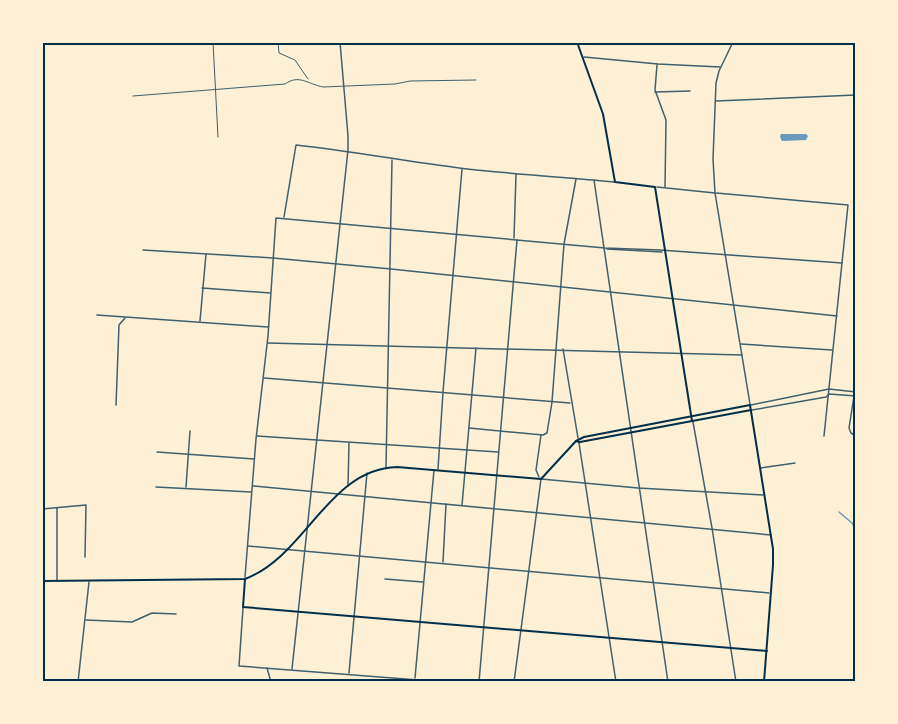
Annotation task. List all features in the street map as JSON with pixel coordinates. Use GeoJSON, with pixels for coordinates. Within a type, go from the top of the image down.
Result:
{"type":"FeatureCollection","features":[{"type":"Feature","properties":{"kind":"main road"},"geometry":{"type":"LineString","coordinates":[[577,42],[603,114],[615,182],[655,187],[692,421]]}},
{"type":"Feature","properties":{"kind":"main road"},"geometry":{"type":"LineString","coordinates":[[42,581],[245,579],[268,569],[339,494],[367,472],[386,467],[540,479],[576,441],[629,428],[750,405],[772,535],[773,565],[764,682]]}},
{"type":"Feature","properties":{"kind":"main road"},"geometry":{"type":"LineString","coordinates":[[576,441],[751,410]]}},
{"type":"Feature","properties":{"kind":"main road"},"geometry":{"type":"LineString","coordinates":[[245,579],[243,607],[767,651]]}},
{"type":"Feature","properties":{"kind":"street"},"geometry":{"type":"LineString","coordinates":[[292,669],[348,150],[340,42]]}},
{"type":"Feature","properties":{"kind":"street"},"geometry":{"type":"LineString","coordinates":[[733,42],[717,78],[713,159],[716,193],[750,405],[825,392],[829,389],[855,392]]}},
{"type":"Feature","properties":{"kind":"street"},"geometry":{"type":"LineString","coordinates":[[583,57],[721,67]]}},
{"type":"Feature","properties":{"kind":"street"},"geometry":{"type":"LineString","coordinates":[[658,64],[655,92],[666,120],[665,188]]}},
{"type":"Feature","properties":{"kind":"street"},"geometry":{"type":"LineString","coordinates":[[655,92],[690,92]]}},
{"type":"Feature","properties":{"kind":"street"},"geometry":{"type":"LineString","coordinates":[[715,101],[856,96]]}},
{"type":"Feature","properties":{"kind":"street"},"geometry":{"type":"LineString","coordinates":[[284,219],[296,145],[348,150],[392,159],[462,168],[615,182]]}},
{"type":"Feature","properties":{"kind":"street"},"geometry":{"type":"LineString","coordinates":[[386,467],[392,159]]}},
{"type":"Feature","properties":{"kind":"street"},"geometry":{"type":"LineString","coordinates":[[415,680],[431,503],[439,448],[462,168]]}},
{"type":"Feature","properties":{"kind":"street"},"geometry":{"type":"LineString","coordinates":[[479,682],[513,282],[516,173]]}},
{"type":"Feature","properties":{"kind":"street"},"geometry":{"type":"LineString","coordinates":[[469,428],[541,434],[547,432],[552,402],[564,244],[576,178]]}},
{"type":"Feature","properties":{"kind":"street"},"geometry":{"type":"LineString","coordinates":[[594,180],[606,248],[618,351],[668,682]]}},
{"type":"Feature","properties":{"kind":"street"},"geometry":{"type":"LineString","coordinates":[[655,187],[848,205],[824,436]]}},
{"type":"Feature","properties":{"kind":"street"},"geometry":{"type":"LineString","coordinates":[[245,579],[276,218],[606,248],[842,263]]}},
{"type":"Feature","properties":{"kind":"street"},"geometry":{"type":"LineString","coordinates":[[143,250],[273,258],[391,269],[837,316]]}},
{"type":"Feature","properties":{"kind":"street"},"geometry":{"type":"LineString","coordinates":[[200,322],[206,254]]}},
{"type":"Feature","properties":{"kind":"street"},"geometry":{"type":"LineString","coordinates":[[202,288],[271,293]]}},
{"type":"Feature","properties":{"kind":"street"},"geometry":{"type":"LineString","coordinates":[[97,315],[268,327]]}},
{"type":"Feature","properties":{"kind":"street"},"geometry":{"type":"LineString","coordinates":[[116,405],[119,325],[127,317]]}},
{"type":"Feature","properties":{"kind":"street"},"geometry":{"type":"LineString","coordinates":[[267,343],[742,355]]}},
{"type":"Feature","properties":{"kind":"street"},"geometry":{"type":"LineString","coordinates":[[740,344],[833,350]]}},
{"type":"Feature","properties":{"kind":"street"},"geometry":{"type":"LineString","coordinates":[[462,506],[476,348]]}},
{"type":"Feature","properties":{"kind":"street"},"geometry":{"type":"LineString","coordinates":[[563,349],[616,682]]}},
{"type":"Feature","properties":{"kind":"street"},"geometry":{"type":"LineString","coordinates":[[856,377],[849,428],[856,436]]}},
{"type":"Feature","properties":{"kind":"street"},"geometry":{"type":"LineString","coordinates":[[263,378],[572,403]]}},
{"type":"Feature","properties":{"kind":"street"},"geometry":{"type":"LineString","coordinates":[[751,410],[827,395],[855,396]]}},
{"type":"Feature","properties":{"kind":"street"},"geometry":{"type":"LineString","coordinates":[[692,421],[712,528],[736,682]]}},
{"type":"Feature","properties":{"kind":"street"},"geometry":{"type":"LineString","coordinates":[[186,489],[190,431]]}},
{"type":"Feature","properties":{"kind":"street"},"geometry":{"type":"LineString","coordinates":[[514,682],[537,513],[540,479],[536,470],[541,434]]}},
{"type":"Feature","properties":{"kind":"street"},"geometry":{"type":"LineString","coordinates":[[256,436],[499,452]]}},
{"type":"Feature","properties":{"kind":"street"},"geometry":{"type":"LineString","coordinates":[[348,486],[349,442]]}},
{"type":"Feature","properties":{"kind":"street"},"geometry":{"type":"LineString","coordinates":[[157,452],[254,459]]}},
{"type":"Feature","properties":{"kind":"street"},"geometry":{"type":"LineString","coordinates":[[760,468],[795,463]]}},
{"type":"Feature","properties":{"kind":"street"},"geometry":{"type":"LineString","coordinates":[[349,674],[367,472]]}},
{"type":"Feature","properties":{"kind":"street"},"geometry":{"type":"LineString","coordinates":[[540,479],[706,493],[765,495]]}},
{"type":"Feature","properties":{"kind":"street"},"geometry":{"type":"LineString","coordinates":[[252,486],[772,535]]}},
{"type":"Feature","properties":{"kind":"street"},"geometry":{"type":"LineString","coordinates":[[156,487],[252,492]]}},
{"type":"Feature","properties":{"kind":"street"},"geometry":{"type":"LineString","coordinates":[[443,563],[446,504]]}},
{"type":"Feature","properties":{"kind":"street"},"geometry":{"type":"LineString","coordinates":[[42,509],[86,505],[85,557]]}},
{"type":"Feature","properties":{"kind":"street"},"geometry":{"type":"LineString","coordinates":[[57,507],[57,581]]}},
{"type":"Feature","properties":{"kind":"street"},"geometry":{"type":"LineString","coordinates":[[247,546],[771,593]]}},
{"type":"Feature","properties":{"kind":"street"},"geometry":{"type":"LineString","coordinates":[[385,579],[424,582]]}},
{"type":"Feature","properties":{"kind":"street"},"geometry":{"type":"LineString","coordinates":[[78,682],[89,582]]}},
{"type":"Feature","properties":{"kind":"street"},"geometry":{"type":"LineString","coordinates":[[243,607],[239,666],[444,682]]}},
{"type":"Feature","properties":{"kind":"street"},"geometry":{"type":"LineString","coordinates":[[85,620],[132,622],[152,613],[176,614]]}},
{"type":"Feature","properties":{"kind":"street"},"geometry":{"type":"LineString","coordinates":[[266,668],[271,682]]}},
{"type":"Feature","properties":{"kind":"lane"},"geometry":{"type":"LineString","coordinates":[[213,42],[218,136]]}},
{"type":"Feature","properties":{"kind":"lane"},"geometry":{"type":"LineString","coordinates":[[278,42],[279,52],[296,60],[309,81],[322,87],[395,84],[410,81],[476,81]]}},
{"type":"Feature","properties":{"kind":"lane"},"geometry":{"type":"LineString","coordinates":[[133,96],[285,84],[293,79],[309,81]]}},
{"type":"Feature","properties":{"kind":"water"},"geometry":{"type":"Polygon","coordinates":[[[781,134],[806,134],[808,136],[806,140],[782,141],[781,134]]]}},
{"type":"Feature","properties":{"kind":"waterway"},"geometry":{"type":"LineString","coordinates":[[839,512],[856,529]]}}]}
